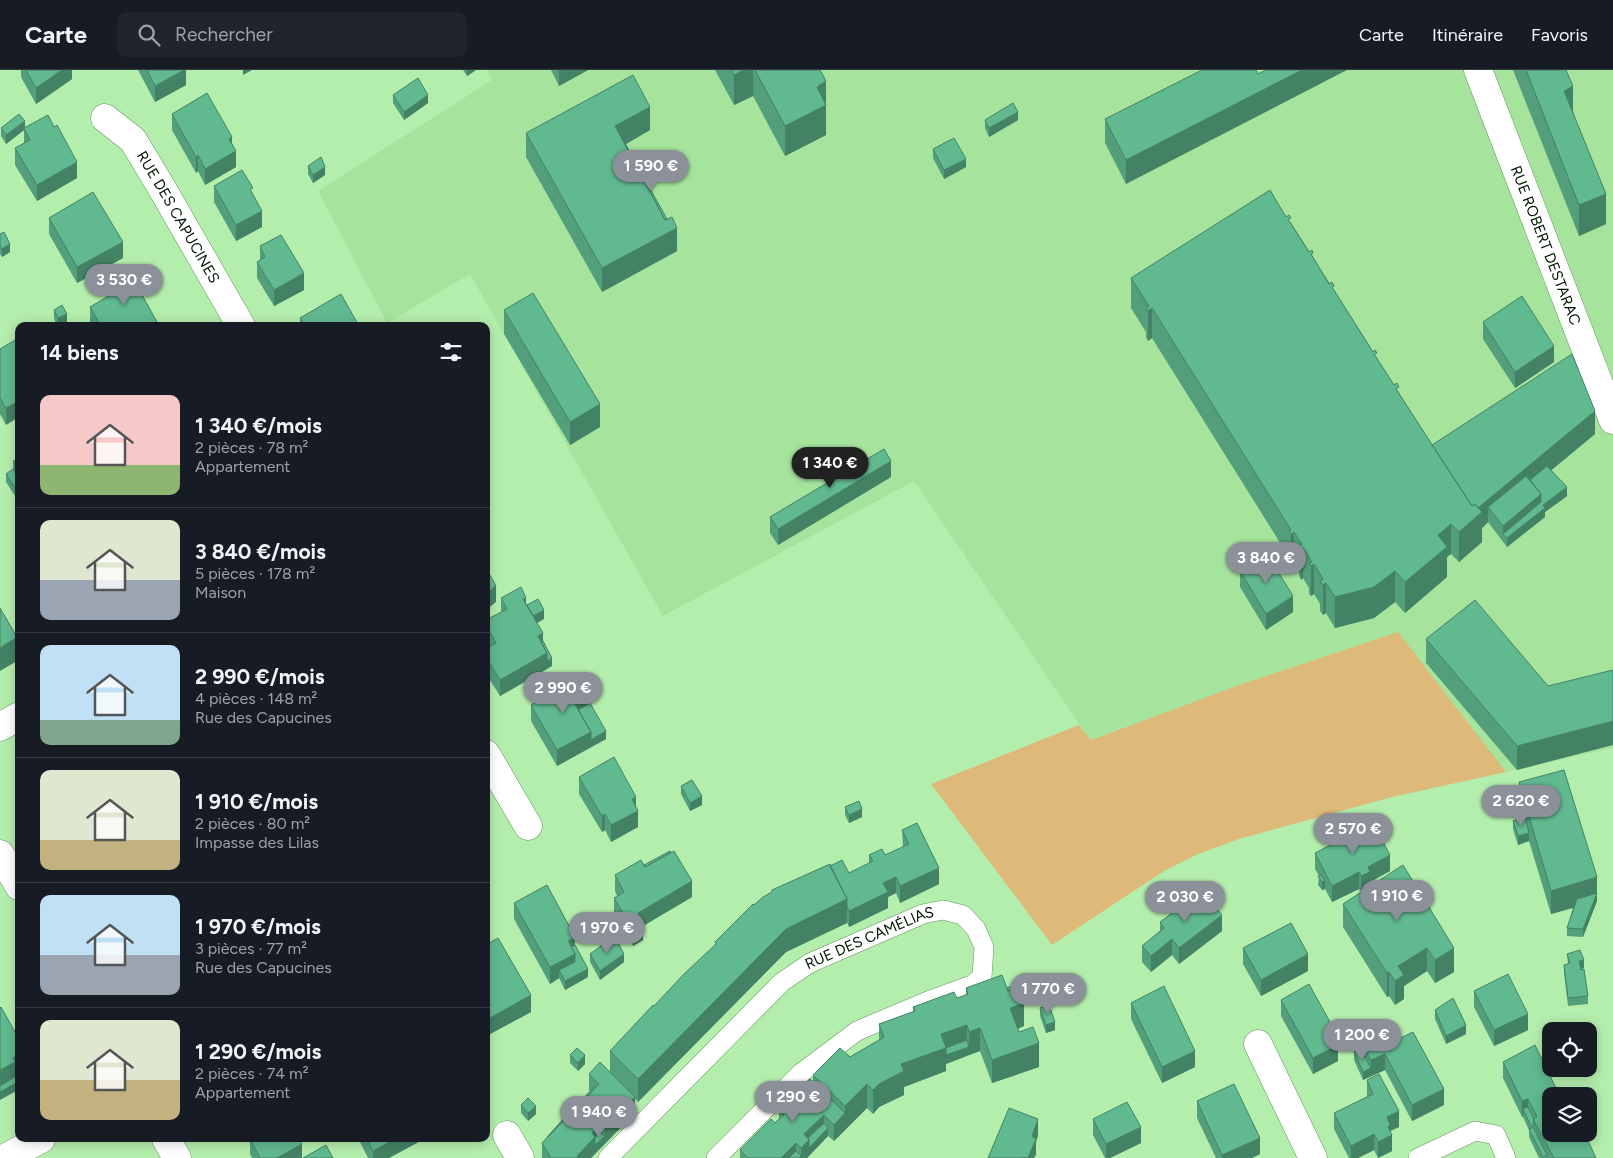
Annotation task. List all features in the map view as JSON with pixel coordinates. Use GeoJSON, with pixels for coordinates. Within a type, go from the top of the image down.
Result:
{"type":"FeatureCollection","features":[{"type":"Feature","properties":{"kind":"street","name":"RUE ROBERT DESTARAC"},"geometry":{"type":"LineString","coordinates":[[1478,70],[1613,420]]}},
{"type":"Feature","properties":{"kind":"street","name":"RUE DES CAPUCINES"},"geometry":{"type":"LineString","coordinates":[[105,118],[133,140],[239,322]]}},
{"type":"Feature","properties":{"kind":"street"},"geometry":{"type":"LineString","coordinates":[[0,727],[15,718]]}},
{"type":"Feature","properties":{"kind":"street"},"geometry":{"type":"LineString","coordinates":[[490,761],[528,826]]}},
{"type":"Feature","properties":{"kind":"street"},"geometry":{"type":"LineString","coordinates":[[0,854],[15,879]]}},
{"type":"Feature","properties":{"kind":"street"},"geometry":{"type":"LineString","coordinates":[[1258,1044],[1313,1158]]}},
{"type":"Feature","properties":{"kind":"street"},"geometry":{"type":"LineString","coordinates":[[5,1158],[35,1142]]}},
{"type":"Feature","properties":{"kind":"street"},"geometry":{"type":"LineString","coordinates":[[168,1142],[177,1158]]}},
{"type":"Feature","properties":{"kind":"lane","name":"RUE DES CAMÉLIAS"},"geometry":{"type":"LineString","coordinates":[[608,1158],[782,982],[810,963],[923,914],[943,910],[963,915],[976,929],[984,947],[982,977],[972,985],[857,1031],[801,1074],[716,1158]]}},
{"type":"Feature","properties":{"kind":"lane"},"geometry":{"type":"LineString","coordinates":[[1418,1158],[1475,1131],[1496,1135],[1506,1158]]}},
{"type":"Feature","properties":{"kind":"shaded area"},"geometry":{"type":"Polygon","coordinates":[[[487,70],[1613,70],[1613,748],[1392,797],[1337,812],[1242,685],[1090,740],[914,481],[663,616],[470,274],[386,322],[318,191],[492,80],[487,70]]]}},
{"type":"Feature","properties":{"kind":"shaded area"},"geometry":{"type":"Polygon","coordinates":[[[1398,632],[1506,772],[1392,797],[1239,839],[1198,854],[1164,871],[1052,945],[931,784],[1079,725],[1091,740],[1242,684],[1398,632]]]}},
{"type":"Feature","properties":{"kind":"building"},"geometry":{"type":"Polygon","coordinates":[[[26,70],[62,70],[36,88],[26,70]]]}},
{"type":"Feature","properties":{"kind":"building"},"geometry":{"type":"Polygon","coordinates":[[[147,70],[184,70],[155,86],[147,70]]]}},
{"type":"Feature","properties":{"kind":"building"},"geometry":{"type":"Polygon","coordinates":[[[731,70],[744,70],[734,75],[731,70]]]}},
{"type":"Feature","properties":{"kind":"building"},"geometry":{"type":"Polygon","coordinates":[[[755,70],[820,70],[826,81],[817,87],[826,105],[785,126],[755,70]]]}},
{"type":"Feature","properties":{"kind":"building"},"geometry":{"type":"Polygon","coordinates":[[[1202,70],[1256,70],[1258,74],[1266,70],[1302,70],[1126,160],[1105,119],[1202,70]]]}},
{"type":"Feature","properties":{"kind":"building"},"geometry":{"type":"Polygon","coordinates":[[[1526,70],[1566,70],[1573,86],[1564,91],[1606,194],[1579,205],[1526,70]]]}},
{"type":"Feature","properties":{"kind":"building"},"geometry":{"type":"Polygon","coordinates":[[[633,75],[650,107],[615,126],[665,220],[672,217],[677,228],[602,268],[526,133],[633,75]]]}},
{"type":"Feature","properties":{"kind":"building"},"geometry":{"type":"Polygon","coordinates":[[[418,78],[428,95],[404,112],[393,95],[418,78]]]}},
{"type":"Feature","properties":{"kind":"building"},"geometry":{"type":"Polygon","coordinates":[[[207,93],[232,137],[229,139],[236,151],[205,169],[198,155],[196,157],[172,114],[207,93]]]}},
{"type":"Feature","properties":{"kind":"building"},"geometry":{"type":"Polygon","coordinates":[[[1013,103],[1018,112],[989,128],[985,120],[1013,103]]]}},
{"type":"Feature","properties":{"kind":"building"},"geometry":{"type":"Polygon","coordinates":[[[19,114],[25,121],[6,135],[1,128],[19,114]]]}},
{"type":"Feature","properties":{"kind":"building"},"geometry":{"type":"Polygon","coordinates":[[[48,115],[54,127],[57,125],[77,162],[37,185],[15,148],[30,140],[24,128],[48,115]]]}},
{"type":"Feature","properties":{"kind":"building"},"geometry":{"type":"Polygon","coordinates":[[[622,138],[667,219],[665,220],[622,138]]]}},
{"type":"Feature","properties":{"kind":"building"},"geometry":{"type":"Polygon","coordinates":[[[954,138],[966,159],[944,170],[933,149],[954,138]]]}},
{"type":"Feature","properties":{"kind":"building"},"geometry":{"type":"Polygon","coordinates":[[[321,157],[325,167],[313,175],[308,166],[321,157]]]}},
{"type":"Feature","properties":{"kind":"building"},"geometry":{"type":"Polygon","coordinates":[[[242,170],[253,188],[250,189],[262,211],[236,225],[214,186],[242,170]]]}},
{"type":"Feature","properties":{"kind":"building"},"geometry":{"type":"Polygon","coordinates":[[[1270,190],[1286,217],[1289,215],[1291,218],[1288,219],[1309,252],[1312,250],[1313,253],[1311,254],[1329,284],[1332,282],[1334,286],[1332,287],[1373,352],[1375,350],[1377,353],[1374,354],[1394,385],[1397,383],[1399,387],[1396,389],[1472,506],[1475,504],[1482,512],[1459,532],[1451,524],[1438,535],[1447,547],[1405,582],[1395,571],[1374,587],[1335,597],[1326,583],[1323,585],[1320,581],[1323,579],[1314,564],[1311,566],[1309,563],[1312,562],[1303,548],[1301,549],[1299,546],[1302,544],[1294,532],[1291,535],[1289,531],[1291,530],[1152,308],[1148,311],[1146,308],[1149,306],[1131,278],[1270,190]]]}},
{"type":"Feature","properties":{"kind":"building"},"geometry":{"type":"Polygon","coordinates":[[[93,192],[123,242],[77,267],[49,218],[93,192]]]}},
{"type":"Feature","properties":{"kind":"building"},"geometry":{"type":"Polygon","coordinates":[[[4,232],[10,244],[2,249],[0,246],[0,234],[4,232]]]}},
{"type":"Feature","properties":{"kind":"building"},"geometry":{"type":"Polygon","coordinates":[[[281,235],[304,273],[274,290],[257,262],[265,257],[260,246],[281,235]]]}},
{"type":"Feature","properties":{"kind":"building"},"geometry":{"type":"Polygon","coordinates":[[[124,274],[131,275],[157,322],[99,322],[90,307],[117,291],[117,277],[124,274]]]}},
{"type":"Feature","properties":{"kind":"building"},"geometry":{"type":"Polygon","coordinates":[[[533,293],[600,404],[570,422],[504,310],[533,293]]]}},
{"type":"Feature","properties":{"kind":"building"},"geometry":{"type":"Polygon","coordinates":[[[341,294],[357,322],[302,322],[300,318],[341,294]]]}},
{"type":"Feature","properties":{"kind":"building"},"geometry":{"type":"Polygon","coordinates":[[[1522,296],[1554,346],[1515,372],[1483,322],[1522,296]]]}},
{"type":"Feature","properties":{"kind":"building"},"geometry":{"type":"Polygon","coordinates":[[[62,305],[67,314],[58,318],[54,310],[62,305]]]}},
{"type":"Feature","properties":{"kind":"building"},"geometry":{"type":"Polygon","coordinates":[[[15,340],[15,403],[6,408],[0,398],[0,349],[15,340]]]}},
{"type":"Feature","properties":{"kind":"building"},"geometry":{"type":"Polygon","coordinates":[[[1572,354],[1595,411],[1478,508],[1475,504],[1472,506],[1432,445],[1572,354]]]}},
{"type":"Feature","properties":{"kind":"building"},"geometry":{"type":"Polygon","coordinates":[[[884,449],[891,461],[778,529],[770,517],[884,449]]]}},
{"type":"Feature","properties":{"kind":"building"},"geometry":{"type":"Polygon","coordinates":[[[1547,466],[1567,487],[1543,505],[1545,508],[1507,538],[1503,534],[1541,502],[1541,494],[1530,480],[1547,466]]]}},
{"type":"Feature","properties":{"kind":"building"},"geometry":{"type":"Polygon","coordinates":[[[13,469],[15,472],[15,488],[6,474],[13,469]]]}},
{"type":"Feature","properties":{"kind":"building"},"geometry":{"type":"Polygon","coordinates":[[[1526,476],[1541,494],[1503,526],[1488,507],[1526,476]]]}},
{"type":"Feature","properties":{"kind":"building"},"geometry":{"type":"Polygon","coordinates":[[[1267,554],[1293,596],[1266,614],[1240,571],[1267,554]]]}},
{"type":"Feature","properties":{"kind":"building"},"geometry":{"type":"Polygon","coordinates":[[[490,575],[496,586],[490,591],[490,575]]]}},
{"type":"Feature","properties":{"kind":"building"},"geometry":{"type":"Polygon","coordinates":[[[521,587],[526,598],[523,599],[543,633],[538,636],[547,653],[500,680],[490,664],[490,646],[496,643],[490,632],[490,618],[507,609],[501,598],[521,587]]]}},
{"type":"Feature","properties":{"kind":"building"},"geometry":{"type":"Polygon","coordinates":[[[538,599],[544,610],[533,616],[527,605],[538,599]]]}},
{"type":"Feature","properties":{"kind":"building"},"geometry":{"type":"Polygon","coordinates":[[[1475,600],[1548,686],[1613,670],[1613,721],[1517,746],[1426,639],[1475,600]]]}},
{"type":"Feature","properties":{"kind":"building"},"geometry":{"type":"Polygon","coordinates":[[[0,608],[15,634],[15,638],[0,648],[0,608]]]}},
{"type":"Feature","properties":{"kind":"building"},"geometry":{"type":"Polygon","coordinates":[[[543,641],[552,658],[547,661],[547,653],[541,642],[543,641]]]}},
{"type":"Feature","properties":{"kind":"building"},"geometry":{"type":"Polygon","coordinates":[[[579,678],[590,696],[575,704],[591,732],[557,750],[531,705],[579,678]]]}},
{"type":"Feature","properties":{"kind":"building"},"geometry":{"type":"Polygon","coordinates":[[[590,703],[606,731],[591,740],[591,732],[578,710],[590,703]]]}},
{"type":"Feature","properties":{"kind":"building"},"geometry":{"type":"Polygon","coordinates":[[[614,757],[636,797],[632,799],[638,811],[611,825],[605,814],[602,816],[579,777],[614,757]]]}},
{"type":"Feature","properties":{"kind":"building"},"geometry":{"type":"Polygon","coordinates":[[[1564,770],[1597,877],[1551,891],[1519,782],[1564,770]]]}},
{"type":"Feature","properties":{"kind":"building"},"geometry":{"type":"Polygon","coordinates":[[[692,780],[702,796],[690,803],[681,786],[692,780]]]}},
{"type":"Feature","properties":{"kind":"building"},"geometry":{"type":"Polygon","coordinates":[[[859,801],[862,809],[849,815],[845,807],[859,801]]]}},
{"type":"Feature","properties":{"kind":"building"},"geometry":{"type":"Polygon","coordinates":[[[1525,817],[1529,833],[1518,836],[1513,821],[1525,817]]]}},
{"type":"Feature","properties":{"kind":"building"},"geometry":{"type":"Polygon","coordinates":[[[917,823],[939,868],[900,886],[896,877],[883,883],[888,892],[849,911],[847,899],[830,866],[842,860],[849,873],[873,861],[869,855],[882,849],[885,855],[909,844],[902,830],[917,823]]]}},
{"type":"Feature","properties":{"kind":"building"},"geometry":{"type":"Polygon","coordinates":[[[1373,823],[1390,855],[1368,867],[1370,872],[1361,876],[1359,872],[1332,886],[1315,853],[1373,823]]]}},
{"type":"Feature","properties":{"kind":"building"},"geometry":{"type":"Polygon","coordinates":[[[674,851],[692,881],[638,913],[643,924],[633,930],[614,898],[624,892],[615,875],[641,860],[645,867],[674,851]]]}},
{"type":"Feature","properties":{"kind":"building"},"geometry":{"type":"Polygon","coordinates":[[[671,852],[645,867],[644,865],[671,852]]]}},
{"type":"Feature","properties":{"kind":"building"},"geometry":{"type":"Polygon","coordinates":[[[830,864],[847,899],[786,929],[638,1079],[610,1051],[753,904],[772,892],[772,890],[830,864]]]}},
{"type":"Feature","properties":{"kind":"building"},"geometry":{"type":"Polygon","coordinates":[[[1403,865],[1454,948],[1435,960],[1427,948],[1398,966],[1404,975],[1395,981],[1389,972],[1387,973],[1343,904],[1403,865]]]}},
{"type":"Feature","properties":{"kind":"building"},"geometry":{"type":"Polygon","coordinates":[[[1321,875],[1325,881],[1322,882],[1318,876],[1321,875]]]}},
{"type":"Feature","properties":{"kind":"building"},"geometry":{"type":"Polygon","coordinates":[[[547,885],[575,937],[568,941],[575,954],[550,967],[514,903],[547,885]]]}},
{"type":"Feature","properties":{"kind":"building"},"geometry":{"type":"Polygon","coordinates":[[[1202,891],[1222,915],[1179,948],[1172,939],[1151,956],[1142,946],[1164,928],[1160,922],[1202,891]]]}},
{"type":"Feature","properties":{"kind":"building"},"geometry":{"type":"Polygon","coordinates":[[[1597,893],[1583,929],[1567,928],[1577,899],[1597,893]]]}},
{"type":"Feature","properties":{"kind":"building"},"geometry":{"type":"Polygon","coordinates":[[[1291,923],[1308,954],[1261,980],[1243,948],[1291,923]]]}},
{"type":"Feature","properties":{"kind":"building"},"geometry":{"type":"Polygon","coordinates":[[[498,938],[531,995],[490,1018],[490,943],[498,938]]]}},
{"type":"Feature","properties":{"kind":"building"},"geometry":{"type":"Polygon","coordinates":[[[616,939],[624,954],[600,971],[590,954],[616,939]]]}},
{"type":"Feature","properties":{"kind":"building"},"geometry":{"type":"Polygon","coordinates":[[[575,945],[588,969],[565,981],[559,970],[575,962],[575,954],[571,947],[575,945]]]}},
{"type":"Feature","properties":{"kind":"building"},"geometry":{"type":"Polygon","coordinates":[[[1580,950],[1584,960],[1579,961],[1581,970],[1584,969],[1588,996],[1568,998],[1564,965],[1570,963],[1567,954],[1580,950]]]}},
{"type":"Feature","properties":{"kind":"building"},"geometry":{"type":"Polygon","coordinates":[[[1508,974],[1528,1014],[1494,1030],[1474,991],[1508,974]]]}},
{"type":"Feature","properties":{"kind":"building"},"geometry":{"type":"Polygon","coordinates":[[[1002,975],[1008,991],[1018,987],[1024,1003],[1010,1008],[1019,1032],[1033,1027],[1039,1043],[992,1060],[980,1028],[969,1032],[967,1025],[941,1034],[946,1048],[901,1064],[904,1071],[879,1084],[873,1090],[867,1084],[845,1106],[813,1075],[840,1048],[850,1057],[884,1037],[879,1024],[915,1011],[913,1007],[954,992],[957,998],[968,994],[966,988],[1002,975]]]}},
{"type":"Feature","properties":{"kind":"building"},"geometry":{"type":"Polygon","coordinates":[[[1309,984],[1335,1031],[1332,1033],[1338,1045],[1313,1058],[1281,1000],[1309,984]]]}},
{"type":"Feature","properties":{"kind":"building"},"geometry":{"type":"Polygon","coordinates":[[[1012,986],[1013,989],[1008,991],[1007,988],[1012,986]]]}},
{"type":"Feature","properties":{"kind":"building"},"geometry":{"type":"Polygon","coordinates":[[[1164,986],[1195,1051],[1162,1067],[1131,1003],[1164,986]]]}},
{"type":"Feature","properties":{"kind":"building"},"geometry":{"type":"Polygon","coordinates":[[[1453,998],[1466,1025],[1446,1036],[1435,1010],[1453,998]]]}},
{"type":"Feature","properties":{"kind":"building"},"geometry":{"type":"Polygon","coordinates":[[[1049,1005],[1055,1022],[1046,1025],[1040,1008],[1049,1005]]]}},
{"type":"Feature","properties":{"kind":"building"},"geometry":{"type":"Polygon","coordinates":[[[0,1008],[15,1032],[15,1057],[13,1058],[15,1062],[0,1070],[0,1008]]]}},
{"type":"Feature","properties":{"kind":"building"},"geometry":{"type":"Polygon","coordinates":[[[1413,1032],[1444,1089],[1412,1105],[1385,1054],[1371,1060],[1360,1041],[1376,1033],[1382,1047],[1413,1032]]]}},
{"type":"Feature","properties":{"kind":"building"},"geometry":{"type":"Polygon","coordinates":[[[967,1040],[969,1047],[946,1055],[946,1048],[967,1040]]]}},
{"type":"Feature","properties":{"kind":"building"},"geometry":{"type":"Polygon","coordinates":[[[1535,1045],[1542,1059],[1542,1077],[1551,1077],[1556,1087],[1542,1087],[1542,1136],[1533,1119],[1537,1117],[1528,1099],[1522,1101],[1503,1062],[1535,1045]]]}},
{"type":"Feature","properties":{"kind":"building"},"geometry":{"type":"Polygon","coordinates":[[[577,1048],[585,1055],[578,1063],[570,1055],[577,1048]]]}},
{"type":"Feature","properties":{"kind":"building"},"geometry":{"type":"Polygon","coordinates":[[[1360,1049],[1371,1068],[1363,1072],[1354,1052],[1360,1049]]]}},
{"type":"Feature","properties":{"kind":"building"},"geometry":{"type":"Polygon","coordinates":[[[600,1062],[635,1097],[605,1128],[600,1124],[592,1133],[595,1137],[577,1156],[578,1158],[551,1158],[542,1143],[570,1113],[566,1108],[576,1099],[580,1104],[599,1084],[589,1074],[600,1062]]]}},
{"type":"Feature","properties":{"kind":"building"},"geometry":{"type":"Polygon","coordinates":[[[1379,1074],[1399,1111],[1387,1117],[1390,1125],[1388,1127],[1392,1135],[1378,1142],[1374,1134],[1351,1146],[1334,1113],[1373,1094],[1367,1080],[1379,1074]]]}},
{"type":"Feature","properties":{"kind":"building"},"geometry":{"type":"Polygon","coordinates":[[[15,1077],[15,1084],[0,1092],[0,1086],[15,1077]]]}},
{"type":"Feature","properties":{"kind":"building"},"geometry":{"type":"Polygon","coordinates":[[[810,1079],[845,1113],[834,1125],[824,1115],[804,1134],[809,1140],[801,1148],[796,1143],[781,1158],[748,1158],[740,1150],[771,1119],[775,1123],[784,1115],[779,1110],[810,1079]]]}},
{"type":"Feature","properties":{"kind":"building"},"geometry":{"type":"Polygon","coordinates":[[[1234,1084],[1260,1138],[1222,1155],[1197,1101],[1234,1084]]]}},
{"type":"Feature","properties":{"kind":"building"},"geometry":{"type":"Polygon","coordinates":[[[595,1088],[580,1104],[579,1103],[595,1088]]]}},
{"type":"Feature","properties":{"kind":"building"},"geometry":{"type":"Polygon","coordinates":[[[528,1098],[536,1106],[528,1113],[521,1105],[528,1098]]]}},
{"type":"Feature","properties":{"kind":"building"},"geometry":{"type":"Polygon","coordinates":[[[1127,1102],[1141,1127],[1106,1144],[1093,1119],[1127,1102]]]}},
{"type":"Feature","properties":{"kind":"building"},"geometry":{"type":"Polygon","coordinates":[[[1528,1107],[1534,1119],[1533,1127],[1547,1155],[1543,1157],[1529,1129],[1532,1128],[1523,1109],[1528,1107]]]}},
{"type":"Feature","properties":{"kind":"building"},"geometry":{"type":"Polygon","coordinates":[[[1009,1108],[1038,1119],[1032,1136],[1036,1139],[1028,1158],[988,1158],[1009,1108]]]}},
{"type":"Feature","properties":{"kind":"building"},"geometry":{"type":"Polygon","coordinates":[[[567,1117],[548,1137],[548,1136],[567,1117]]]}},
{"type":"Feature","properties":{"kind":"building"},"geometry":{"type":"Polygon","coordinates":[[[824,1123],[828,1128],[809,1148],[808,1138],[824,1123]]]}},
{"type":"Feature","properties":{"kind":"building"},"geometry":{"type":"Polygon","coordinates":[[[600,1132],[605,1136],[595,1145],[595,1138],[600,1132]]]}},
{"type":"Feature","properties":{"kind":"building"},"geometry":{"type":"Polygon","coordinates":[[[252,1142],[301,1142],[302,1144],[277,1158],[260,1158],[252,1142]]]}},
{"type":"Feature","properties":{"kind":"building"},"geometry":{"type":"Polygon","coordinates":[[[368,1142],[390,1142],[373,1151],[368,1142]]]}},
{"type":"Feature","properties":{"kind":"building"},"geometry":{"type":"Polygon","coordinates":[[[1545,1142],[1589,1142],[1596,1158],[1554,1158],[1545,1142]]]}},
{"type":"Feature","properties":{"kind":"building"},"geometry":{"type":"Polygon","coordinates":[[[326,1145],[333,1158],[303,1158],[326,1145]]]}},
{"type":"Feature","properties":{"kind":"building"},"geometry":{"type":"Polygon","coordinates":[[[796,1151],[801,1156],[799,1158],[789,1158],[796,1151]]]}}]}
